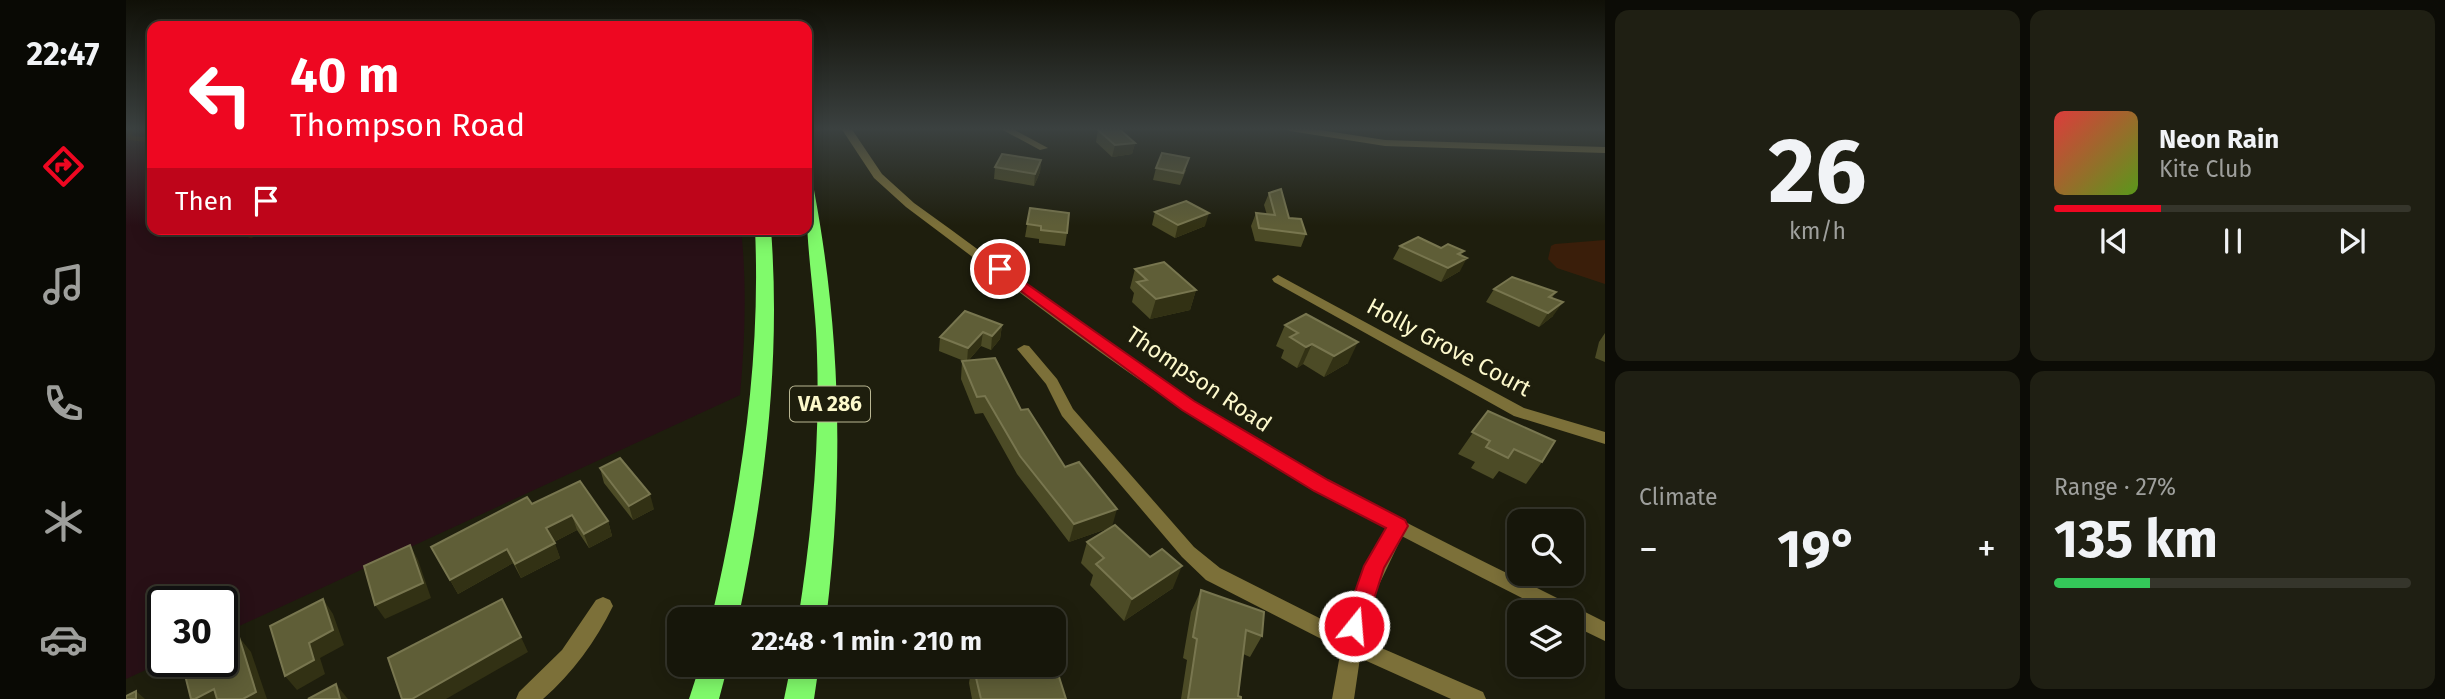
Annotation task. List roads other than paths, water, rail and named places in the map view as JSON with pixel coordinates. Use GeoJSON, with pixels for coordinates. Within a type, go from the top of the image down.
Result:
{"type":"FeatureCollection","features":[{"type":"Feature","properties":{"kind":"highway","name":"VA 286"},"geometry":{"type":"LineString","coordinates":[[812,219],[824,288],[829,363],[825,508],[814,607]]}},
{"type":"Feature","properties":{"kind":"highway","name":"VA 286"},"geometry":{"type":"LineString","coordinates":[[727,607],[745,530],[766,375],[768,282],[764,235]]}},
{"type":"Feature","properties":{"kind":"highway"},"geometry":{"type":"LineString","coordinates":[[704,699],[710,677]]}},
{"type":"Feature","properties":{"kind":"highway"},"geometry":{"type":"LineString","coordinates":[[799,699],[803,677]]}},
{"type":"Feature","properties":{"kind":"street","name":"Thompson Road"},"geometry":{"type":"LineString","coordinates":[[868,161],[878,176],[910,205],[1128,364],[1241,439],[1398,526],[1542,600]]}},
{"type":"Feature","properties":{"kind":"street","name":"Holly Grove Court"},"geometry":{"type":"LineString","coordinates":[[1278,279],[1518,412],[1605,438]]}},
{"type":"Feature","properties":{"kind":"street"},"geometry":{"type":"LineString","coordinates":[[1024,349],[1052,382],[1067,412],[1188,552],[1213,574],[1350,644],[1475,699]]}},
{"type":"Feature","properties":{"kind":"street"},"geometry":{"type":"LineString","coordinates":[[1343,699],[1350,644],[1374,566],[1398,526]]}},
{"type":"Feature","properties":{"kind":"street"},"geometry":{"type":"LineString","coordinates":[[527,699],[553,678],[576,652],[603,606]]}},
{"type":"Feature","properties":{"kind":"street","name":"Thompson Road"},"geometry":{"type":"LineString","coordinates":[[1584,622],[1605,632]]}}]}
